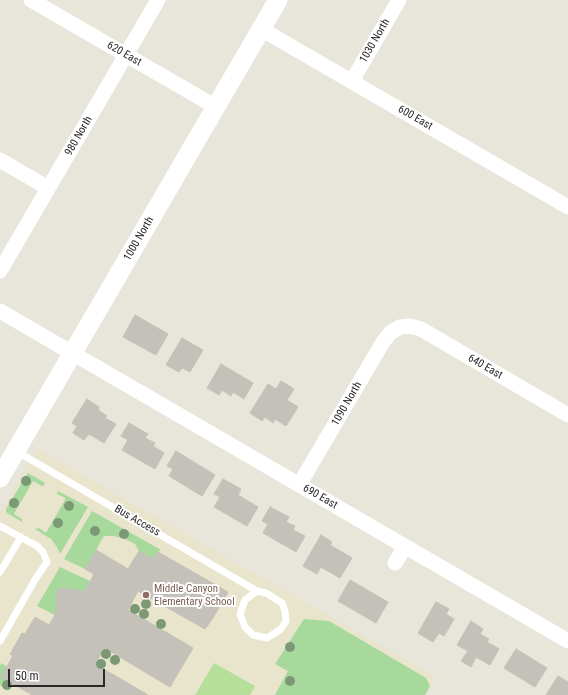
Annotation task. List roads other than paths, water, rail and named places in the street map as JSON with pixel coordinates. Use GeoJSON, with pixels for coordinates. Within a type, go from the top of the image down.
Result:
{"type":"FeatureCollection","features":[{"type":"Feature","properties":{"kind":"street","name":"620 East"},"geometry":{"type":"LineString","coordinates":[[32,0],[216,107]]}},
{"type":"Feature","properties":{"kind":"street","name":"980 North"},"geometry":{"type":"LineString","coordinates":[[0,272],[158,0]]}},
{"type":"Feature","properties":{"kind":"street","name":"1000 North"},"geometry":{"type":"LineString","coordinates":[[0,478],[278,0]]}},
{"type":"Feature","properties":{"kind":"street","name":"1030 North"},"geometry":{"type":"LineString","coordinates":[[352,81],[399,0]]}},
{"type":"Feature","properties":{"kind":"street","name":"600 East"},"geometry":{"type":"LineString","coordinates":[[261,29],[568,207]]}},
{"type":"Feature","properties":{"kind":"street"},"geometry":{"type":"LineString","coordinates":[[0,160],[48,188]]}},
{"type":"Feature","properties":{"kind":"street","name":"690 East"},"geometry":{"type":"LineString","coordinates":[[0,311],[568,642]]}},
{"type":"Feature","properties":{"kind":"street","name":"640 East"},"geometry":{"type":"LineString","coordinates":[[400,327],[410,326],[421,330],[568,415]]}},
{"type":"Feature","properties":{"kind":"street","name":"1090 North"},"geometry":{"type":"LineString","coordinates":[[299,485],[383,342],[390,333],[400,327]]}},
{"type":"Feature","properties":{"kind":"street"},"geometry":{"type":"LineString","coordinates":[[395,564],[405,546]]}},
{"type":"Feature","properties":{"kind":"lane","name":"Bus Access"},"geometry":{"type":"LineString","coordinates":[[16,451],[257,591]]}},
{"type":"Feature","properties":{"kind":"lane"},"geometry":{"type":"LineString","coordinates":[[0,526],[37,546],[43,552],[47,562],[36,578],[0,641]]}},
{"type":"Feature","properties":{"kind":"lane"},"geometry":{"type":"LineString","coordinates":[[0,572],[21,538]]}},
{"type":"Feature","properties":{"kind":"lane"},"geometry":{"type":"LineString","coordinates":[[257,591],[266,593],[282,603],[285,611],[286,621],[281,629],[267,638],[253,635],[245,627],[240,614],[245,600],[257,591]]}},
{"type":"Feature","properties":{"kind":"place","name":"Middle Canyon Elementary School"},"geometry":{"type":"Point","coordinates":[146,595]}}]}
